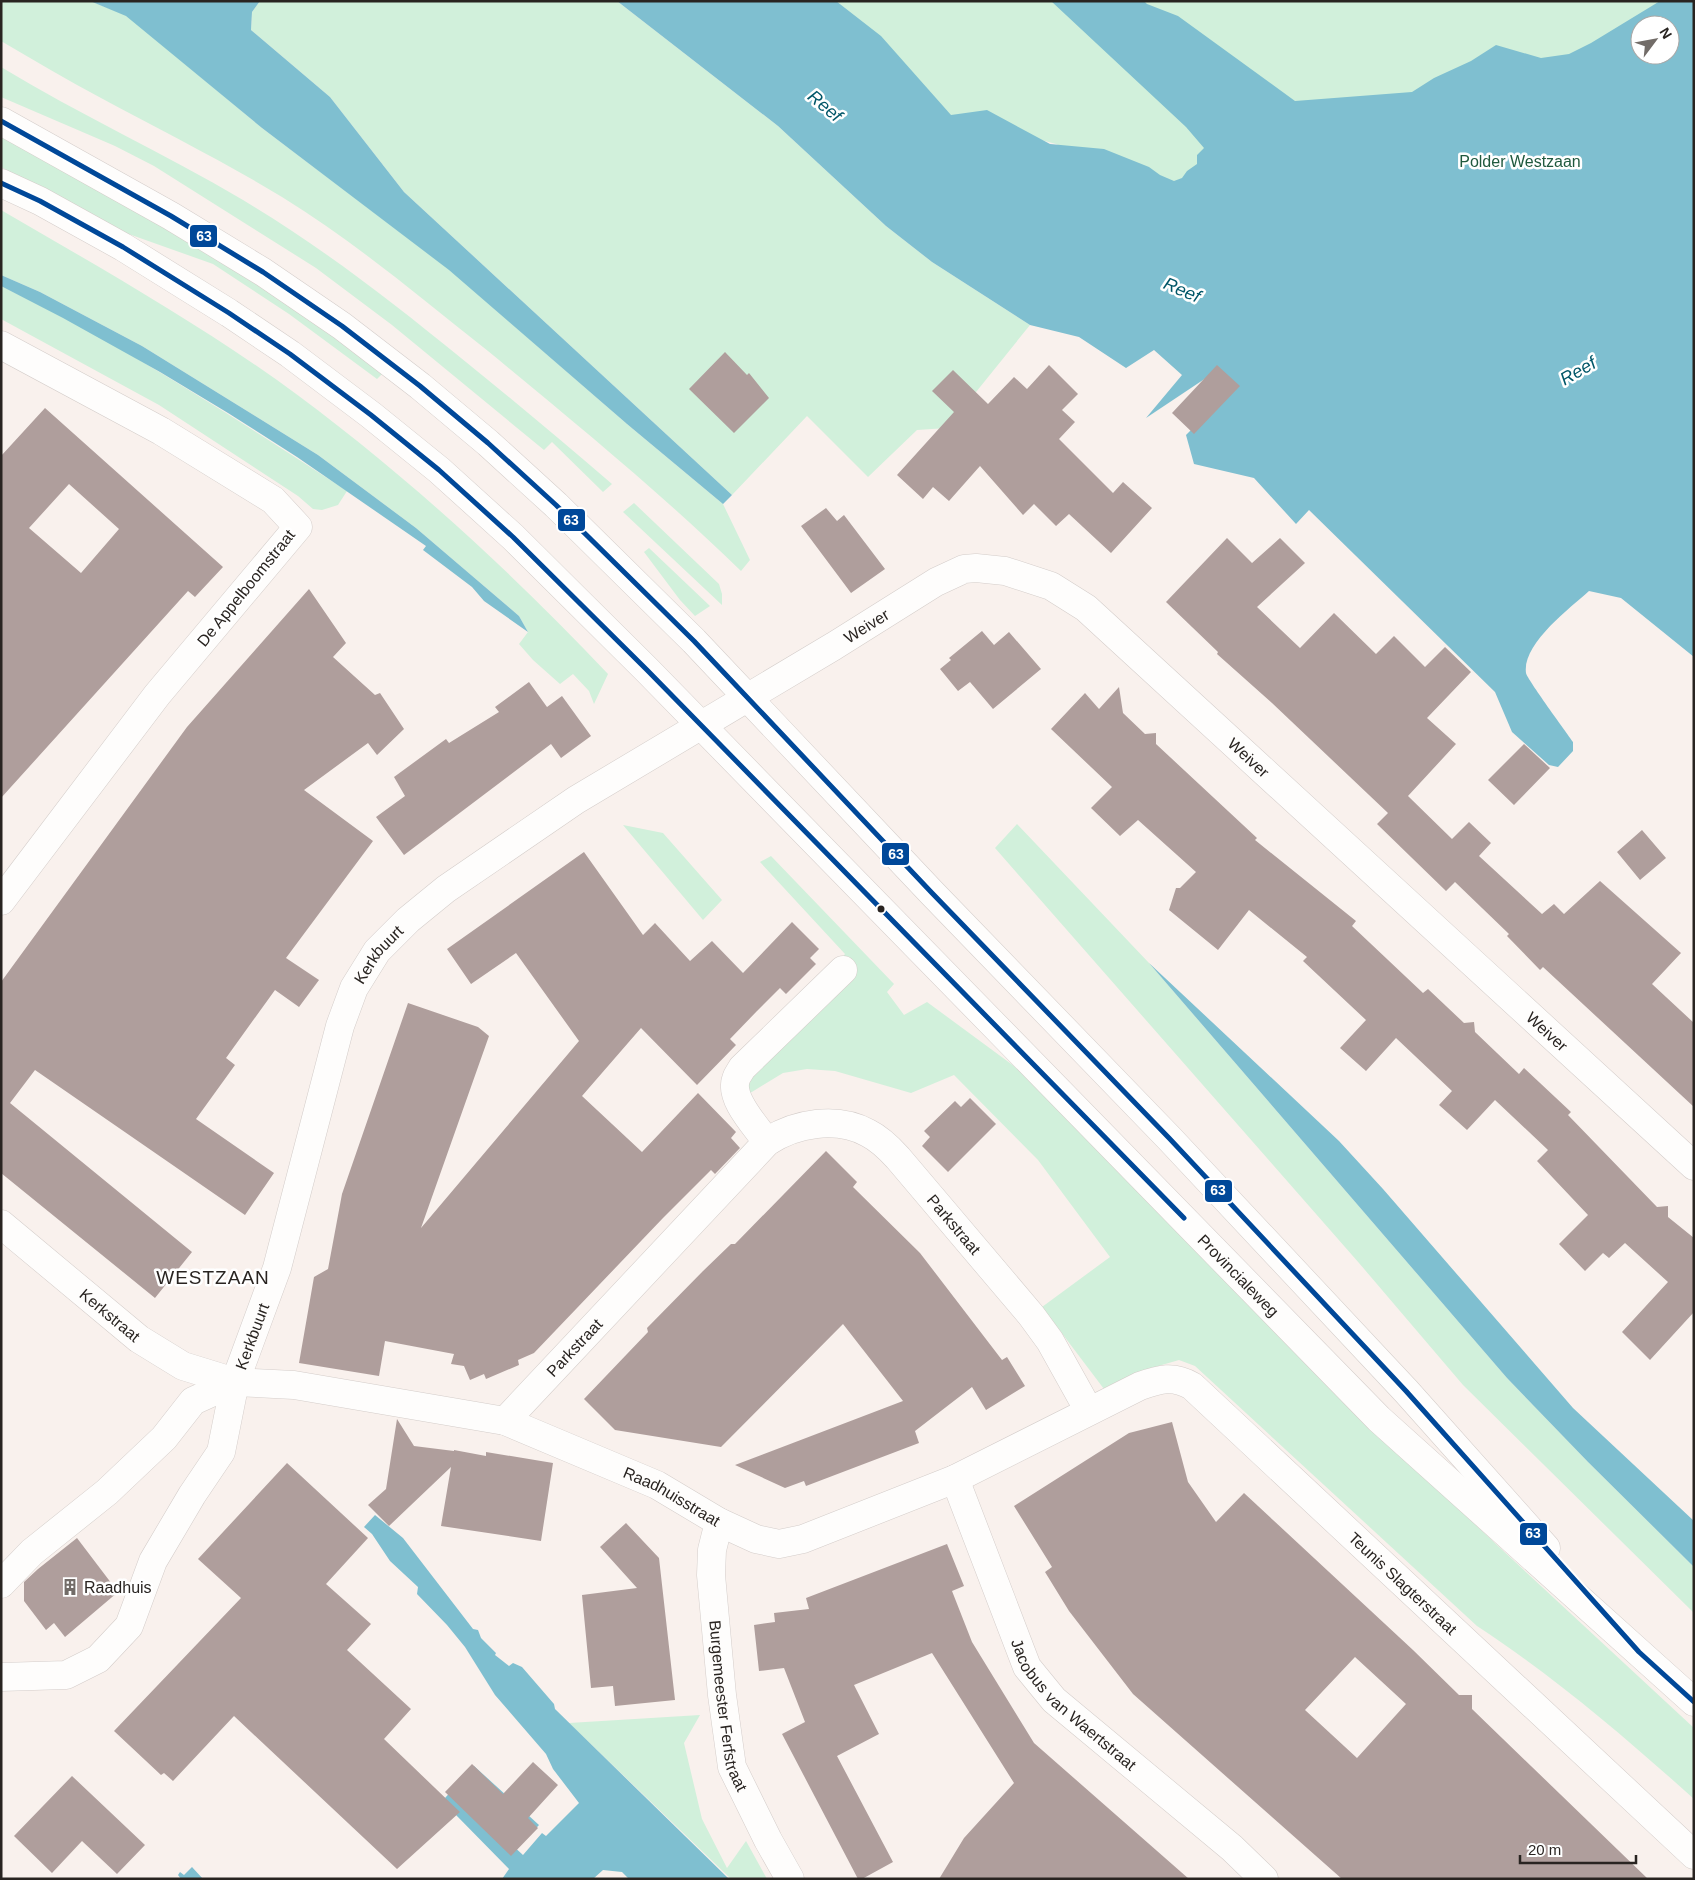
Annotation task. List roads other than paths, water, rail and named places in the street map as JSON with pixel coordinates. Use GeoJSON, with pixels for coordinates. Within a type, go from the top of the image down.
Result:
{"type":"FeatureCollection","features":[{"type":"Feature","properties":{"kind":"street","name":"Provincialeweg"},"geometry":{"type":"LineString","coordinates":[[1,121],[226,248],[342,326],[488,443],[556,505],[694,641],[932,893],[1221,1193],[1406,1392],[1639,1652]]}},
{"type":"Feature","properties":{"kind":"street","name":"Provincialeweg"},"geometry":{"type":"LineString","coordinates":[[1,183],[40,201],[123,248],[229,313],[290,354],[371,415],[439,470],[513,537],[771,796],[1379,1419],[1694,1702]]}},
{"type":"Feature","properties":{"kind":"street","name":"De Appelboomstraat"},"geometry":{"type":"LineString","coordinates":[[1,345],[161,431],[273,500],[298,527],[157,695],[1,901]]}},
{"type":"Feature","properties":{"kind":"street","name":"Weiver"},"geometry":{"type":"LineString","coordinates":[[748,698],[936,582],[964,569],[976,568],[1005,571],[1050,586],[1086,608],[1694,1166]]}},
{"type":"Feature","properties":{"kind":"street","name":"Kerkbuurt"},"geometry":{"type":"LineString","coordinates":[[1,1677],[66,1675],[98,1659],[129,1626],[153,1561],[192,1495],[221,1452],[234,1382],[277,1268],[340,1026],[354,988],[377,951],[408,920],[454,883],[576,800],[748,698]]}},
{"type":"Feature","properties":{"kind":"street"},"geometry":{"type":"LineString","coordinates":[[767,1142],[738,1103],[735,1092],[735,1079],[742,1068],[842,970]]}},
{"type":"Feature","properties":{"kind":"street","name":"Parkstraat"},"geometry":{"type":"LineString","coordinates":[[504,1421],[767,1142],[780,1133],[826,1123],[845,1125],[867,1132],[883,1142],[898,1158],[1031,1315],[1050,1341],[1089,1411]]}},
{"type":"Feature","properties":{"kind":"street","name":"Kerkstraat"},"geometry":{"type":"LineString","coordinates":[[1,1224],[139,1339],[183,1366],[234,1382]]}},
{"type":"Feature","properties":{"kind":"street","name":"Teunis Slagterstraat"},"geometry":{"type":"LineString","coordinates":[[1089,1411],[1156,1380],[1171,1378],[1182,1380],[1192,1386],[1694,1855]]}},
{"type":"Feature","properties":{"kind":"street","name":"Kerkbuurt"},"geometry":{"type":"LineString","coordinates":[[1,1584],[32,1552],[107,1492],[164,1438],[193,1401],[234,1382]]}},
{"type":"Feature","properties":{"kind":"street","name":"Raadhuisstraat"},"geometry":{"type":"LineString","coordinates":[[234,1382],[294,1385],[504,1421],[657,1485],[719,1522],[756,1539],[780,1544],[803,1539],[955,1479],[1089,1411]]}},
{"type":"Feature","properties":{"kind":"street","name":"Jacobus van Waertstraat"},"geometry":{"type":"LineString","coordinates":[[955,1479],[1027,1667],[1054,1700],[1232,1848],[1264,1879]]}},
{"type":"Feature","properties":{"kind":"street","name":"Burgemeester Ferfstraat"},"geometry":{"type":"LineString","coordinates":[[719,1522],[712,1550],[711,1575],[722,1695],[732,1767],[768,1840],[790,1879]]}},
{"type":"Feature","properties":{"kind":"water"},"geometry":{"type":"Polygon","coordinates":[[[90,1],[260,1],[252,12],[251,30],[330,97],[404,192],[732,495],[723,504],[627,424],[449,270],[262,128],[126,16],[90,1]]]}},
{"type":"Feature","properties":{"kind":"water","name":"Reef"},"geometry":{"type":"Polygon","coordinates":[[[617,1],[836,1],[881,36],[951,115],[987,110],[1050,144],[1104,149],[1149,167],[1160,175],[1174,181],[1182,178],[1187,171],[1197,164],[1197,155],[1204,148],[1186,127],[1051,1],[1144,1],[1147,4],[1178,16],[1295,101],[1412,92],[1434,78],[1471,61],[1496,45],[1541,58],[1569,54],[1630,19],[1630,65],[1680,65],[1680,15],[1637,15],[1660,1],[1694,1],[1694,657],[1621,598],[1589,591],[1548,628],[1531,650],[1527,662],[1526,673],[1528,677],[1573,742],[1573,751],[1558,767],[1549,765],[1512,732],[1495,692],[1309,510],[1296,524],[1254,478],[1194,464],[1186,435],[1235,386],[1215,372],[1146,418],[1182,375],[1154,350],[1126,368],[1079,337],[1030,325],[932,262],[886,226],[778,126],[617,1]]]}},
{"type":"Feature","properties":{"kind":"water"},"geometry":{"type":"Polygon","coordinates":[[[1,275],[40,292],[142,346],[318,455],[416,528],[519,616],[528,632],[484,601],[472,587],[423,550],[426,546],[297,457],[160,372],[1,286],[1,275]]]}},
{"type":"Feature","properties":{"kind":"water"},"geometry":{"type":"Polygon","coordinates":[[[1149,963],[1339,1141],[1573,1408],[1694,1521],[1694,1567],[1588,1462],[1507,1378],[1149,963]]]}},
{"type":"Feature","properties":{"kind":"water"},"geometry":{"type":"Polygon","coordinates":[[[375,1515],[403,1538],[473,1629],[478,1630],[481,1638],[496,1653],[495,1655],[509,1666],[513,1663],[522,1667],[554,1704],[555,1709],[729,1879],[629,1879],[622,1872],[603,1870],[593,1879],[502,1879],[509,1869],[456,1815],[445,1798],[474,1766],[539,1825],[519,1846],[457,1794],[523,1855],[542,1833],[546,1836],[579,1803],[553,1769],[546,1754],[495,1695],[465,1647],[417,1594],[418,1587],[390,1561],[372,1534],[364,1527],[375,1515]]]}},
{"type":"Feature","properties":{"kind":"water"},"geometry":{"type":"Polygon","coordinates":[[[192,1867],[203,1879],[181,1879],[178,1875],[180,1872],[184,1875],[192,1867]]]}},
{"type":"Feature","properties":{"kind":"place","name":"Raadhuis"},"geometry":{"type":"Point","coordinates":[70,1587]}},
{"type":"Feature","properties":{"kind":"district","name":"WESTZAAN"},"geometry":{"type":"Point","coordinates":[213,1277]}},
{"type":"Feature","properties":{"kind":"park label","name":"Polder Westzaan"},"geometry":{"type":"Point","coordinates":[1520,161]}}]}
